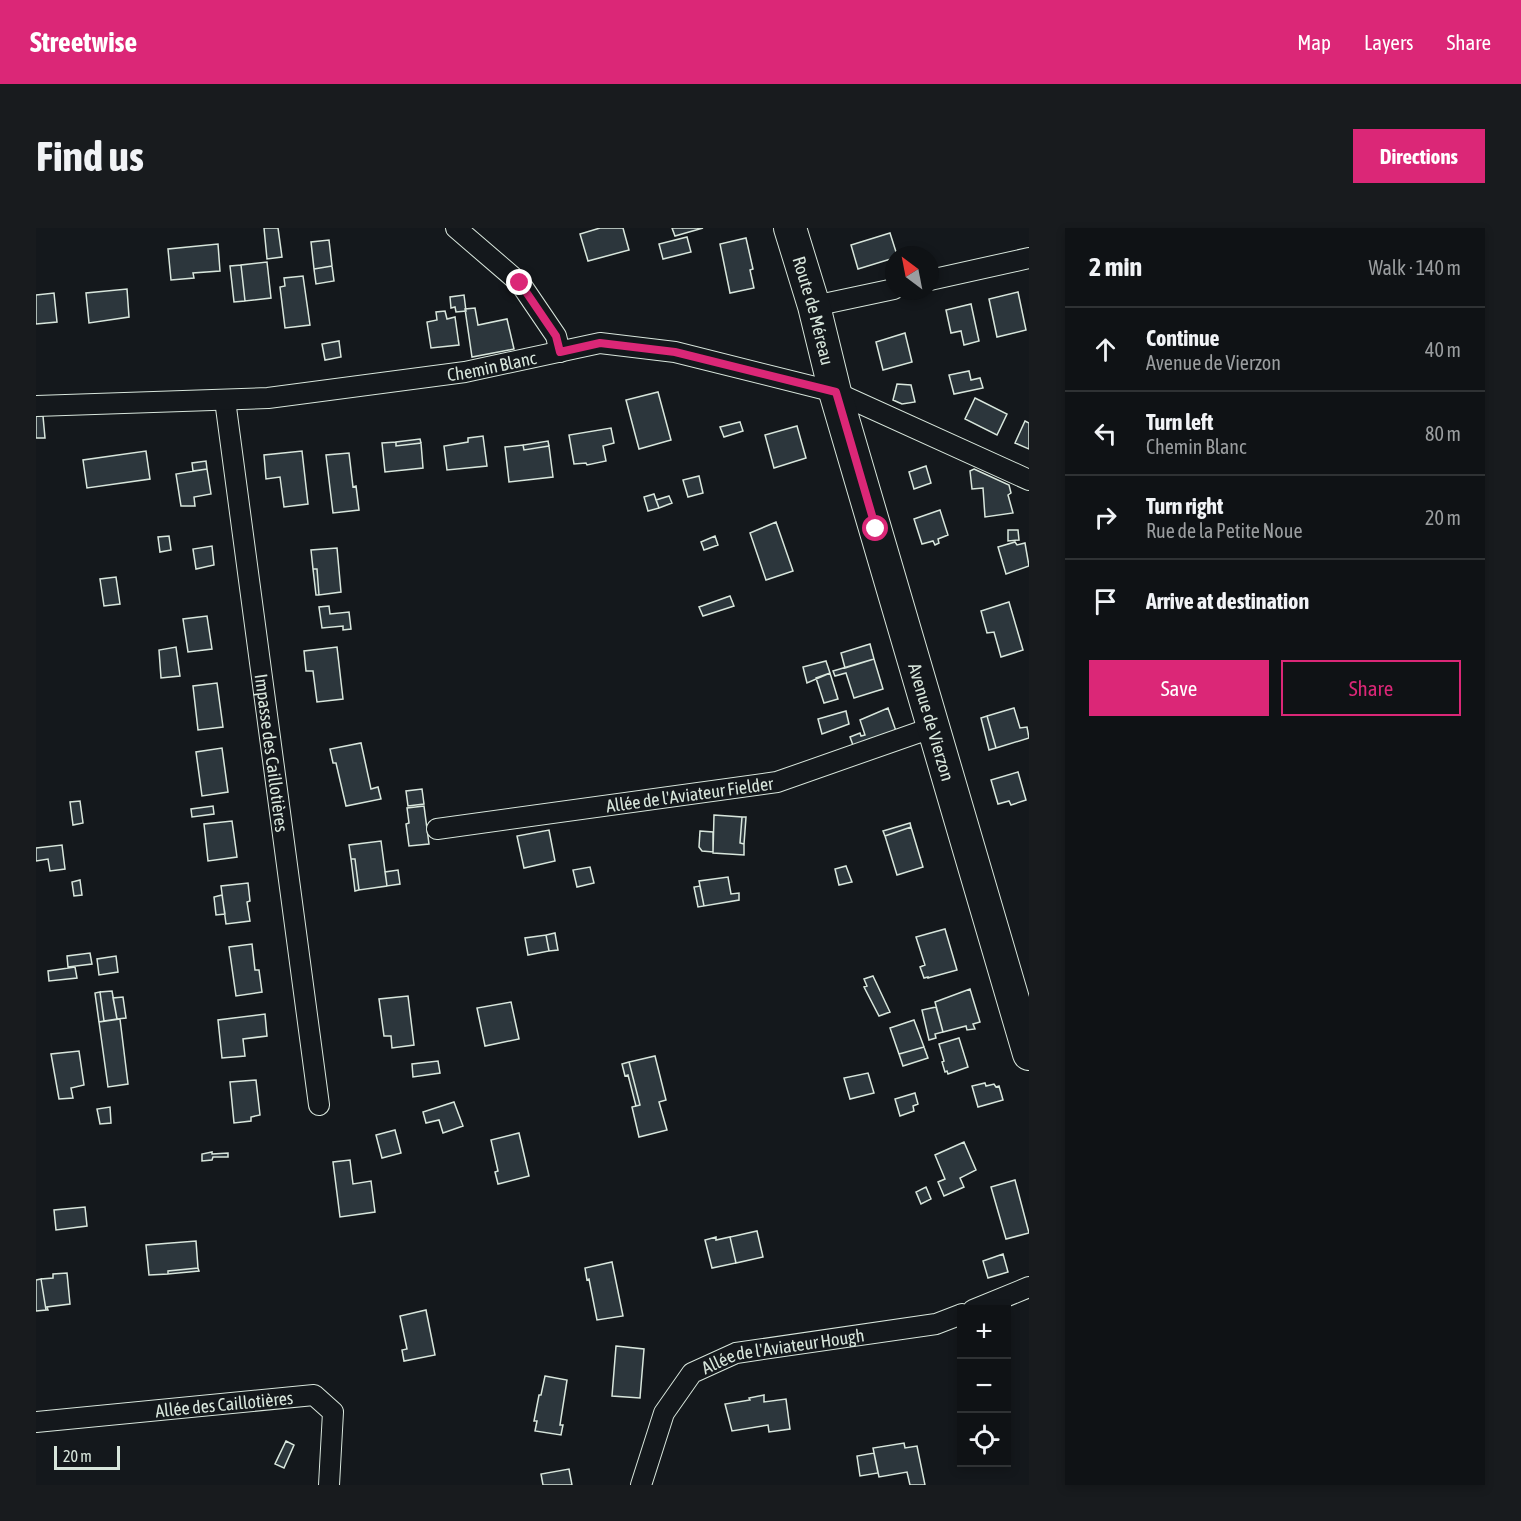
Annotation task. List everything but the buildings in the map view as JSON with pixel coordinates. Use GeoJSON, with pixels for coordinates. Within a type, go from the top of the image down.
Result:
{"type":"FeatureCollection","features":[{"type":"Feature","properties":{"kind":"main road","name":"Route de Méreau"},"geometry":{"type":"LineString","coordinates":[[790,228],[814,306],[836,392]]}},
{"type":"Feature","properties":{"kind":"main road","name":"Avenue de Vierzon"},"geometry":{"type":"LineString","coordinates":[[836,392],[1029,1054]]}},
{"type":"Feature","properties":{"kind":"street"},"geometry":{"type":"LineString","coordinates":[[456,228],[520,283],[556,336],[560,352]]}},
{"type":"Feature","properties":{"kind":"street"},"geometry":{"type":"LineString","coordinates":[[939,278],[1029,258]]}},
{"type":"Feature","properties":{"kind":"street"},"geometry":{"type":"LineString","coordinates":[[814,306],[885,291]]}},
{"type":"Feature","properties":{"kind":"street","name":"Chemin Blanc"},"geometry":{"type":"LineString","coordinates":[[36,406],[268,398],[465,372],[600,343],[675,352],[836,392],[1029,480]]}},
{"type":"Feature","properties":{"kind":"street","name":"Impasse des Caillotières"},"geometry":{"type":"LineString","coordinates":[[225,400],[319,1105]]}},
{"type":"Feature","properties":{"kind":"street","name":"Allée de l'Aviateur Fielder"},"geometry":{"type":"LineString","coordinates":[[437,829],[777,782],[934,727]]}},
{"type":"Feature","properties":{"kind":"street"},"geometry":{"type":"LineString","coordinates":[[985,1305],[1029,1287]]}},
{"type":"Feature","properties":{"kind":"street","name":"Allée de l'Aviateur Hough"},"geometry":{"type":"LineString","coordinates":[[641,1485],[664,1413],[692,1373],[736,1353],[936,1324],[957,1316]]}},
{"type":"Feature","properties":{"kind":"street","name":"Allée des Caillotières"},"geometry":{"type":"LineString","coordinates":[[36,1422],[314,1395],[333,1412],[329,1485]]}},
{"type":"Feature","properties":{"kind":"route"},"geometry":{"type":"LineString","coordinates":[[520,283],[556,336],[560,352],[600,343],[675,352],[836,392],[876,529]]}}]}
